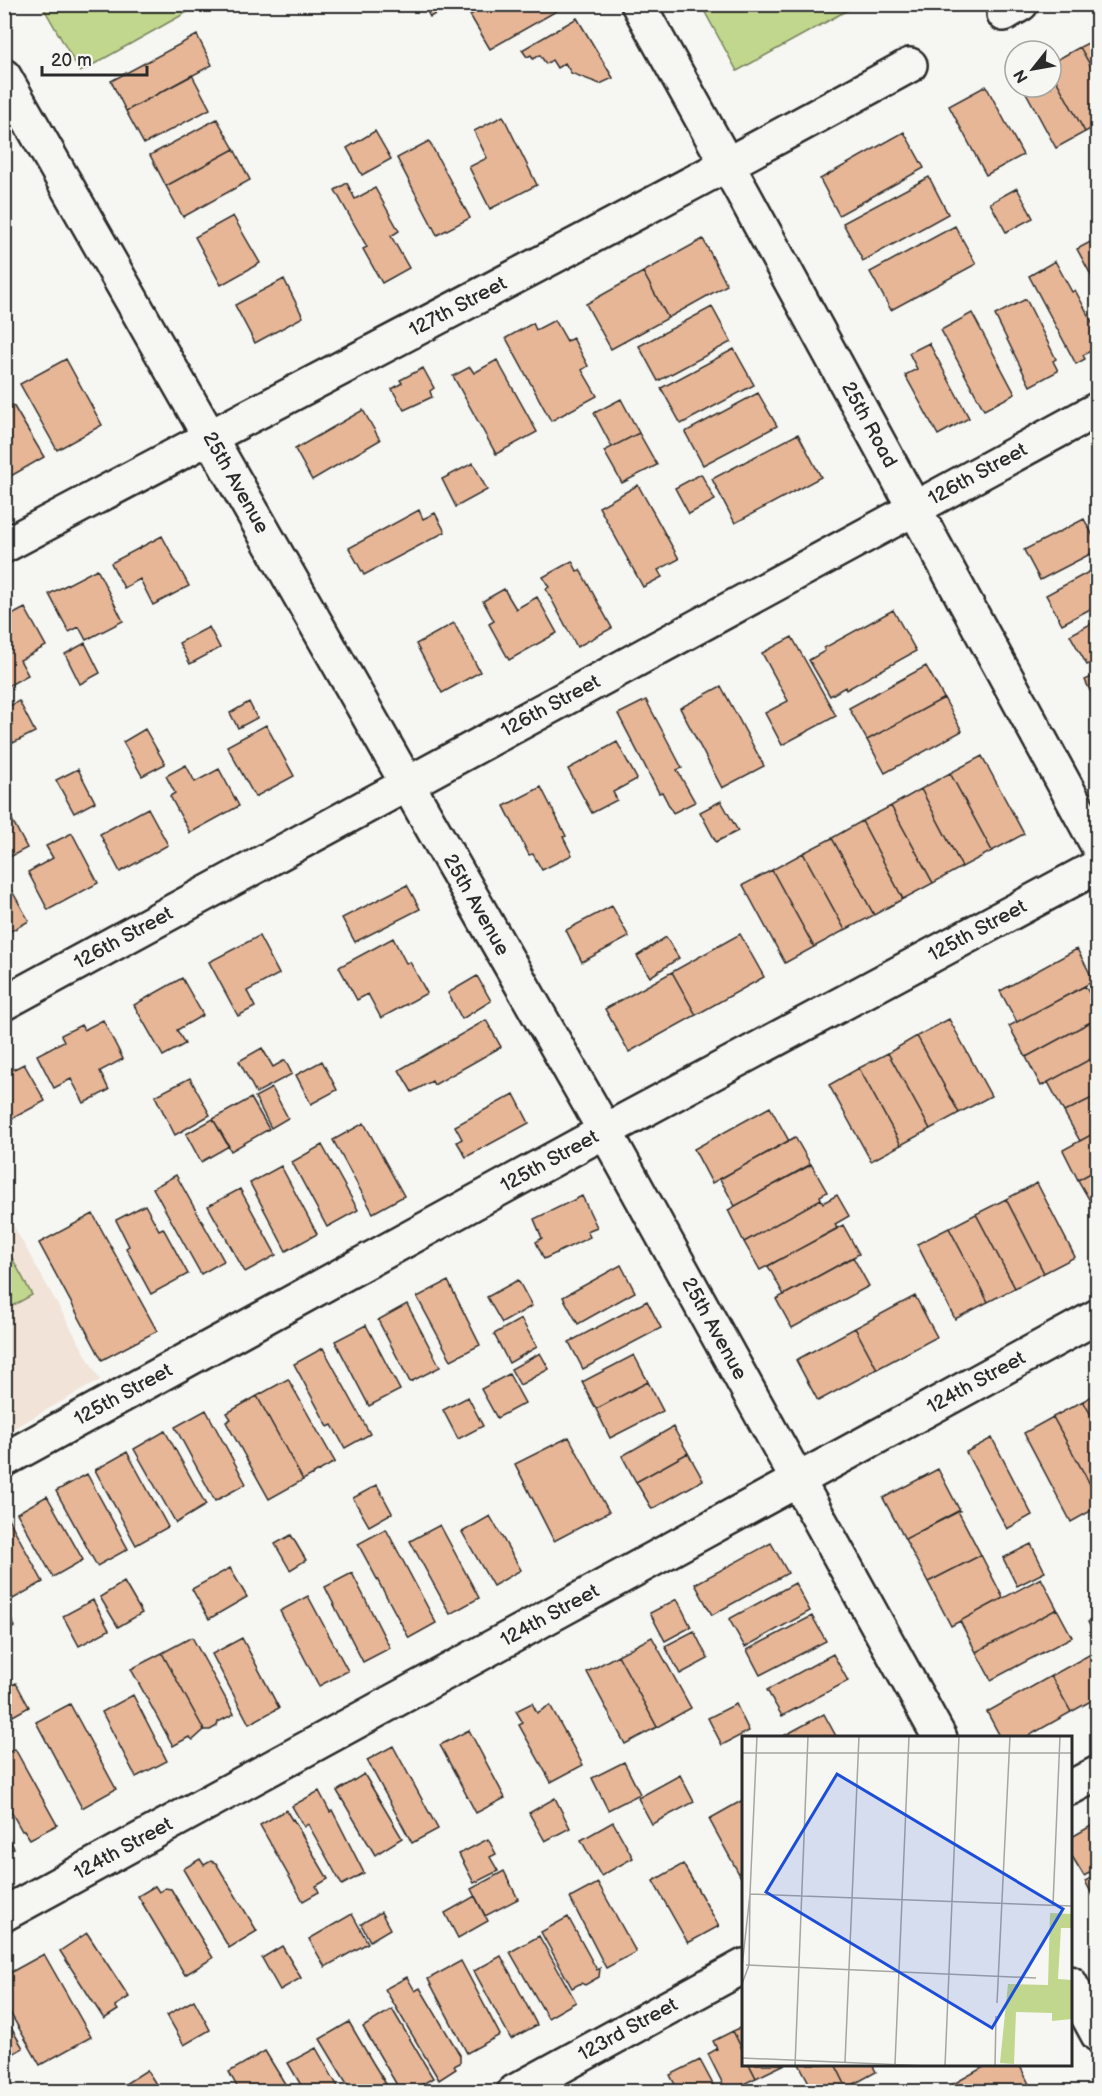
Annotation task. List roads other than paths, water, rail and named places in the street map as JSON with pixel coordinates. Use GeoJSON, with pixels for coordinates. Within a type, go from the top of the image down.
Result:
{"type":"FeatureCollection","features":[{"type":"Feature","properties":{"kind":"street","name":"25th Road"},"geometry":{"type":"LineString","coordinates":[[638,4],[1098,846]]}},
{"type":"Feature","properties":{"kind":"street","name":"127th Street"},"geometry":{"type":"LineString","coordinates":[[4,546],[728,165],[910,65]]}},
{"type":"Feature","properties":{"kind":"street","name":"25th Avenue"},"geometry":{"type":"LineString","coordinates":[[6,84],[605,1131],[939,1736]]}},
{"type":"Feature","properties":{"kind":"street","name":"126th Street"},"geometry":{"type":"LineString","coordinates":[[4,1003],[1098,409]]}},
{"type":"Feature","properties":{"kind":"street","name":"125th Street"},"geometry":{"type":"LineString","coordinates":[[4,1460],[605,1131],[1098,866]]}},
{"type":"Feature","properties":{"kind":"street","name":"124th Street"},"geometry":{"type":"LineString","coordinates":[[4,1914],[1098,1316]]}},
{"type":"Feature","properties":{"kind":"street"},"geometry":{"type":"LineString","coordinates":[[1072,1787],[1098,1773]]}},
{"type":"Feature","properties":{"kind":"street","name":"123rd Street"},"geometry":{"type":"LineString","coordinates":[[514,2091],[742,1967]]}},
{"type":"Feature","properties":{"kind":"street"},"geometry":{"type":"LineString","coordinates":[[1072,1985],[1098,2035]]}}]}
